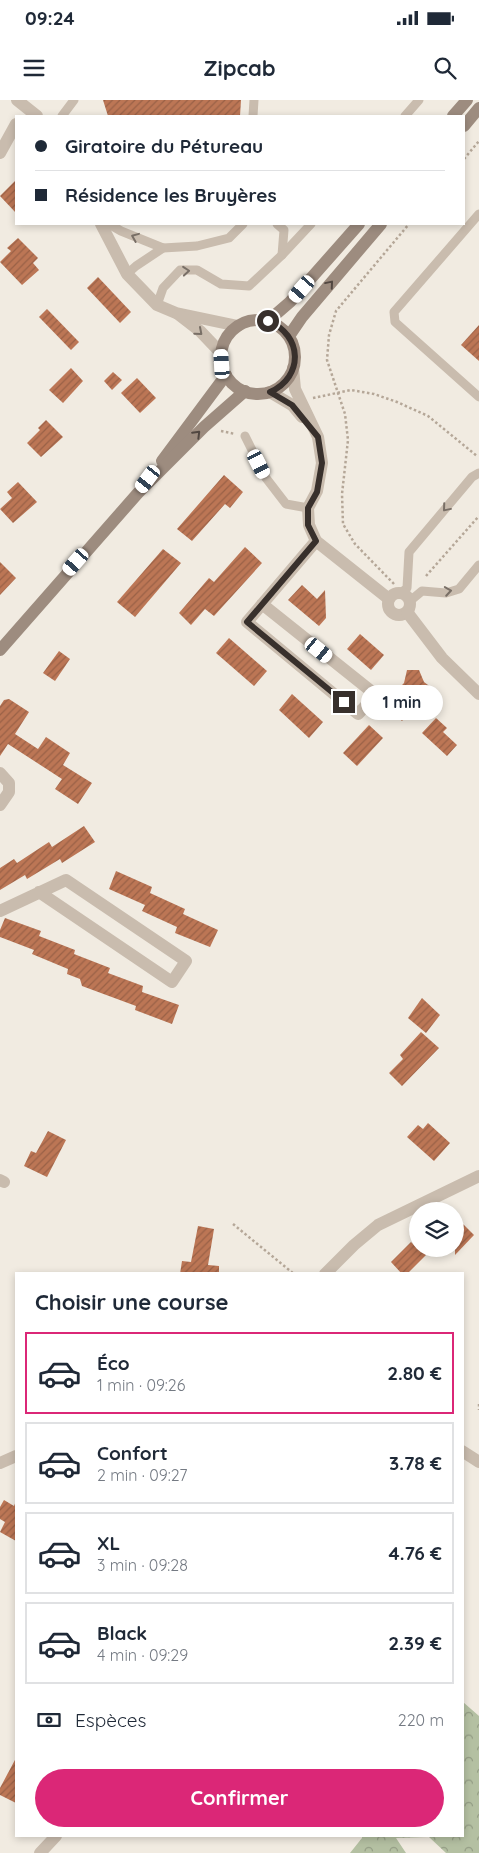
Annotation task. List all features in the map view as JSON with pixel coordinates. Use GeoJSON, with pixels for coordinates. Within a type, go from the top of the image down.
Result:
{"type":"FeatureCollection","features":[{"type":"Feature","properties":{"kind":"main road"},"geometry":{"type":"LineString","coordinates":[[454,115],[467,100]]}},
{"type":"Feature","properties":{"kind":"main road"},"geometry":{"type":"LineString","coordinates":[[465,125],[479,108]]}},
{"type":"Feature","properties":{"kind":"main road"},"geometry":{"type":"LineString","coordinates":[[268,321],[290,302],[358,225]]}},
{"type":"Feature","properties":{"kind":"main road"},"geometry":{"type":"LineString","coordinates":[[289,336],[302,316],[380,225]]}},
{"type":"Feature","properties":{"kind":"main road"},"geometry":{"type":"LineString","coordinates":[[253,320],[268,321],[276,324],[289,336],[295,357],[293,368],[288,378],[280,387],[270,392],[258,394],[238,388],[226,375],[221,353],[224,342],[238,326],[253,320]]}},
{"type":"Feature","properties":{"kind":"main road"},"geometry":{"type":"LineString","coordinates":[[138,493],[226,375]]}},
{"type":"Feature","properties":{"kind":"main road"},"geometry":{"type":"LineString","coordinates":[[0,650],[138,493],[204,428],[246,391]]}},
{"type":"Feature","properties":{"kind":"street"},"geometry":{"type":"LineString","coordinates":[[23,106],[36,115]]}},
{"type":"Feature","properties":{"kind":"street"},"geometry":{"type":"LineString","coordinates":[[0,153],[15,126]]}},
{"type":"Feature","properties":{"kind":"street"},"geometry":{"type":"LineString","coordinates":[[102,225],[127,274],[157,305],[176,313],[238,326]]}},
{"type":"Feature","properties":{"kind":"street"},"geometry":{"type":"LineString","coordinates":[[176,313],[200,331],[221,353]]}},
{"type":"Feature","properties":{"kind":"street"},"geometry":{"type":"LineString","coordinates":[[293,368],[295,388],[318,437],[322,463],[317,492],[308,508],[308,525],[316,541],[403,599],[442,658],[479,694]]}},
{"type":"Feature","properties":{"kind":"street"},"geometry":{"type":"LineString","coordinates":[[270,392],[292,405],[318,437]]}},
{"type":"Feature","properties":{"kind":"street"},"geometry":{"type":"LineString","coordinates":[[262,604],[376,695],[358,714],[247,622],[262,604],[316,541]]}},
{"type":"Feature","properties":{"kind":"street"},"geometry":{"type":"LineString","coordinates":[[0,773],[9,783],[9,792],[0,805]]}},
{"type":"Feature","properties":{"kind":"street"},"geometry":{"type":"LineString","coordinates":[[0,911],[39,892],[66,880],[186,961],[172,982],[39,892]]}},
{"type":"Feature","properties":{"kind":"street"},"geometry":{"type":"LineString","coordinates":[[327,1272],[354,1245],[378,1225],[479,1176]]}},
{"type":"Feature","properties":{"kind":"street"},"geometry":{"type":"LineString","coordinates":[[464,1452],[479,1462]]}},
{"type":"Feature","properties":{"kind":"street"},"geometry":{"type":"LineString","coordinates":[[0,1464],[15,1456]]}},
{"type":"Feature","properties":{"kind":"street"},"geometry":{"type":"LineString","coordinates":[[40,1853],[55,1837]]}},
{"type":"Feature","properties":{"kind":"lane"},"geometry":{"type":"LineString","coordinates":[[63,115],[74,100]]}},
{"type":"Feature","properties":{"kind":"lane"},"geometry":{"type":"LineString","coordinates":[[254,100],[254,115]]}},
{"type":"Feature","properties":{"kind":"lane"},"geometry":{"type":"LineString","coordinates":[[406,115],[418,100]]}},
{"type":"Feature","properties":{"kind":"lane"},"geometry":{"type":"LineString","coordinates":[[479,214],[394,312],[395,322],[479,397]]}},
{"type":"Feature","properties":{"kind":"lane"},"geometry":{"type":"LineString","coordinates":[[111,225],[163,248],[197,246],[229,238],[241,225]]}},
{"type":"Feature","properties":{"kind":"lane"},"geometry":{"type":"LineString","coordinates":[[278,225],[284,230],[282,256]]}},
{"type":"Feature","properties":{"kind":"lane"},"geometry":{"type":"LineString","coordinates":[[157,305],[163,288],[180,270],[197,270],[221,284],[249,286],[282,256],[311,225]]}},
{"type":"Feature","properties":{"kind":"lane"},"geometry":{"type":"LineString","coordinates":[[127,274],[163,248]]}},
{"type":"Feature","properties":{"kind":"lane"},"geometry":{"type":"LineString","coordinates":[[245,436],[266,478],[286,504],[308,508]]}},
{"type":"Feature","properties":{"kind":"lane"},"geometry":{"type":"LineString","coordinates":[[403,599],[409,552],[472,477],[479,473]]}},
{"type":"Feature","properties":{"kind":"lane"},"geometry":{"type":"LineString","coordinates":[[403,599],[422,591],[446,593],[458,589],[479,565]]}},
{"type":"Feature","properties":{"kind":"path"},"geometry":{"type":"LineString","coordinates":[[465,158],[479,141]]}},
{"type":"Feature","properties":{"kind":"path"},"geometry":{"type":"LineString","coordinates":[[403,599],[394,584],[355,544],[344,524],[342,494],[348,440],[345,414],[327,360],[329,335],[336,311],[408,225]]}},
{"type":"Feature","properties":{"kind":"path"},"geometry":{"type":"LineString","coordinates":[[338,393],[351,390],[374,394],[428,416],[477,456]]}},
{"type":"Feature","properties":{"kind":"path"},"geometry":{"type":"LineString","coordinates":[[204,428],[245,436]]}},
{"type":"Feature","properties":{"kind":"path"},"geometry":{"type":"LineString","coordinates":[[426,576],[479,516]]}},
{"type":"Feature","properties":{"kind":"path"},"geometry":{"type":"LineString","coordinates":[[233,1224],[292,1272]]}},
{"type":"Feature","properties":{"kind":"path"},"geometry":{"type":"LineString","coordinates":[[479,1404],[479,1410]]}},
{"type":"Feature","properties":{"kind":"green space"},"geometry":{"type":"Polygon","coordinates":[[[464,1703],[479,1716],[479,1853],[446,1853],[429,1837],[464,1837],[464,1703]]]}},
{"type":"Feature","properties":{"kind":"green space"},"geometry":{"type":"Polygon","coordinates":[[[429,1837],[396,1838],[406,1853],[350,1853],[362,1838],[429,1837]]]}},
{"type":"Feature","properties":{"kind":"building"},"geometry":{"type":"Polygon","coordinates":[[[103,100],[241,100],[240,115],[108,115],[103,100]]]}},
{"type":"Feature","properties":{"kind":"building"},"geometry":{"type":"Polygon","coordinates":[[[15,181],[15,212],[0,196],[15,181]]]}},
{"type":"Feature","properties":{"kind":"building"},"geometry":{"type":"Polygon","coordinates":[[[18,238],[38,258],[33,263],[39,270],[22,285],[0,262],[11,251],[7,248],[18,238]]]}},
{"type":"Feature","properties":{"kind":"building"},"geometry":{"type":"Polygon","coordinates":[[[98,277],[131,312],[120,323],[87,288],[98,277]]]}},
{"type":"Feature","properties":{"kind":"building"},"geometry":{"type":"Polygon","coordinates":[[[47,309],[79,342],[71,350],[39,317],[47,309]]]}},
{"type":"Feature","properties":{"kind":"building"},"geometry":{"type":"Polygon","coordinates":[[[479,325],[479,361],[461,345],[479,325]]]}},
{"type":"Feature","properties":{"kind":"building"},"geometry":{"type":"Polygon","coordinates":[[[71,368],[83,381],[63,403],[49,390],[71,368]]]}},
{"type":"Feature","properties":{"kind":"building"},"geometry":{"type":"Polygon","coordinates":[[[113,372],[122,380],[112,390],[104,381],[113,372]]]}},
{"type":"Feature","properties":{"kind":"building"},"geometry":{"type":"Polygon","coordinates":[[[137,378],[156,398],[140,413],[121,393],[137,378]]]}},
{"type":"Feature","properties":{"kind":"building"},"geometry":{"type":"Polygon","coordinates":[[[46,420],[63,437],[41,457],[27,443],[40,430],[38,428],[46,420]]]}},
{"type":"Feature","properties":{"kind":"building"},"geometry":{"type":"Polygon","coordinates":[[[224,475],[243,492],[230,508],[225,504],[192,541],[177,529],[224,475]]]}},
{"type":"Feature","properties":{"kind":"building"},"geometry":{"type":"Polygon","coordinates":[[[18,482],[37,502],[13,523],[0,509],[12,498],[7,492],[18,482]]]}},
{"type":"Feature","properties":{"kind":"building"},"geometry":{"type":"Polygon","coordinates":[[[245,547],[262,563],[214,616],[205,609],[191,625],[179,613],[209,578],[214,582],[245,547]]]}},
{"type":"Feature","properties":{"kind":"building"},"geometry":{"type":"Polygon","coordinates":[[[163,549],[181,563],[135,617],[117,602],[163,549]]]}},
{"type":"Feature","properties":{"kind":"building"},"geometry":{"type":"Polygon","coordinates":[[[0,562],[16,578],[0,595],[0,562]]]}},
{"type":"Feature","properties":{"kind":"building"},"geometry":{"type":"Polygon","coordinates":[[[302,585],[317,599],[325,590],[326,618],[319,626],[288,600],[302,585]]]}},
{"type":"Feature","properties":{"kind":"building"},"geometry":{"type":"Polygon","coordinates":[[[360,634],[384,655],[371,670],[347,649],[360,634]]]}},
{"type":"Feature","properties":{"kind":"building"},"geometry":{"type":"Polygon","coordinates":[[[229,638],[267,671],[254,686],[216,653],[229,638]]]}},
{"type":"Feature","properties":{"kind":"building"},"geometry":{"type":"Polygon","coordinates":[[[59,651],[70,659],[55,681],[43,673],[59,651]]]}},
{"type":"Feature","properties":{"kind":"building"},"geometry":{"type":"Polygon","coordinates":[[[407,670],[419,670],[424,682],[432,688],[402,721],[386,706],[392,700],[389,698],[404,683],[407,670]]]}},
{"type":"Feature","properties":{"kind":"building"},"geometry":{"type":"Polygon","coordinates":[[[292,694],[323,722],[309,738],[279,710],[292,694]]]}},
{"type":"Feature","properties":{"kind":"building"},"geometry":{"type":"Polygon","coordinates":[[[9,699],[29,712],[15,734],[38,749],[46,737],[70,753],[63,765],[92,783],[78,804],[55,789],[62,779],[8,744],[0,756],[0,706],[4,700],[9,699]]]}},
{"type":"Feature","properties":{"kind":"building"},"geometry":{"type":"Polygon","coordinates":[[[436,718],[447,728],[443,732],[457,745],[447,756],[422,733],[436,718]]]}},
{"type":"Feature","properties":{"kind":"building"},"geometry":{"type":"Polygon","coordinates":[[[369,725],[383,738],[357,766],[343,753],[369,725]]]}},
{"type":"Feature","properties":{"kind":"building"},"geometry":{"type":"Polygon","coordinates":[[[84,826],[95,842],[62,863],[60,859],[27,879],[25,875],[0,890],[0,868],[14,859],[17,863],[49,842],[52,847],[84,826]]]}},
{"type":"Feature","properties":{"kind":"building"},"geometry":{"type":"Polygon","coordinates":[[[116,871],[152,887],[150,893],[185,909],[183,914],[218,930],[210,947],[175,933],[177,927],[142,911],[145,905],[109,889],[116,871]]]}},
{"type":"Feature","properties":{"kind":"building"},"geometry":{"type":"Polygon","coordinates":[[[5,918],[41,931],[39,936],[75,950],[74,954],[110,968],[108,973],[143,986],[142,992],[179,1005],[172,1024],[135,1010],[136,1006],[82,986],[80,979],[67,974],[68,969],[32,954],[34,950],[0,937],[0,930],[5,918]]]}},
{"type":"Feature","properties":{"kind":"building"},"geometry":{"type":"Polygon","coordinates":[[[422,998],[440,1015],[426,1033],[408,1018],[422,998]]]}},
{"type":"Feature","properties":{"kind":"building"},"geometry":{"type":"Polygon","coordinates":[[[421,1032],[439,1048],[402,1086],[389,1073],[403,1059],[400,1055],[421,1032]]]}},
{"type":"Feature","properties":{"kind":"building"},"geometry":{"type":"Polygon","coordinates":[[[428,1123],[450,1143],[434,1161],[407,1137],[418,1125],[423,1129],[428,1123]]]}},
{"type":"Feature","properties":{"kind":"building"},"geometry":{"type":"Polygon","coordinates":[[[48,1131],[66,1140],[47,1177],[24,1166],[31,1151],[36,1153],[48,1131]]]}},
{"type":"Feature","properties":{"kind":"building"},"geometry":{"type":"Polygon","coordinates":[[[464,1225],[474,1235],[464,1246],[464,1225]]]}},
{"type":"Feature","properties":{"kind":"building"},"geometry":{"type":"Polygon","coordinates":[[[198,1226],[214,1229],[208,1265],[219,1266],[219,1272],[180,1272],[182,1261],[191,1262],[198,1226]]]}},
{"type":"Feature","properties":{"kind":"building"},"geometry":{"type":"Polygon","coordinates":[[[409,1244],[409,1257],[424,1257],[409,1272],[400,1272],[391,1262],[409,1244]]]}},
{"type":"Feature","properties":{"kind":"building"},"geometry":{"type":"Polygon","coordinates":[[[4,1500],[14,1506],[15,1504],[15,1540],[0,1532],[5,1522],[0,1519],[0,1507],[4,1500]]]}},
{"type":"Feature","properties":{"kind":"building"},"geometry":{"type":"Polygon","coordinates":[[[15,1760],[15,1802],[0,1795],[0,1788],[15,1760]]]}},
{"type":"Feature","properties":{"kind":"route"},"geometry":{"type":"LineString","coordinates":[[268,321],[276,324],[289,336],[295,357],[293,368],[288,378],[280,387],[270,392],[292,405],[318,437],[322,463],[317,492],[308,508],[308,525],[316,541],[247,622],[344,702]]}}]}
